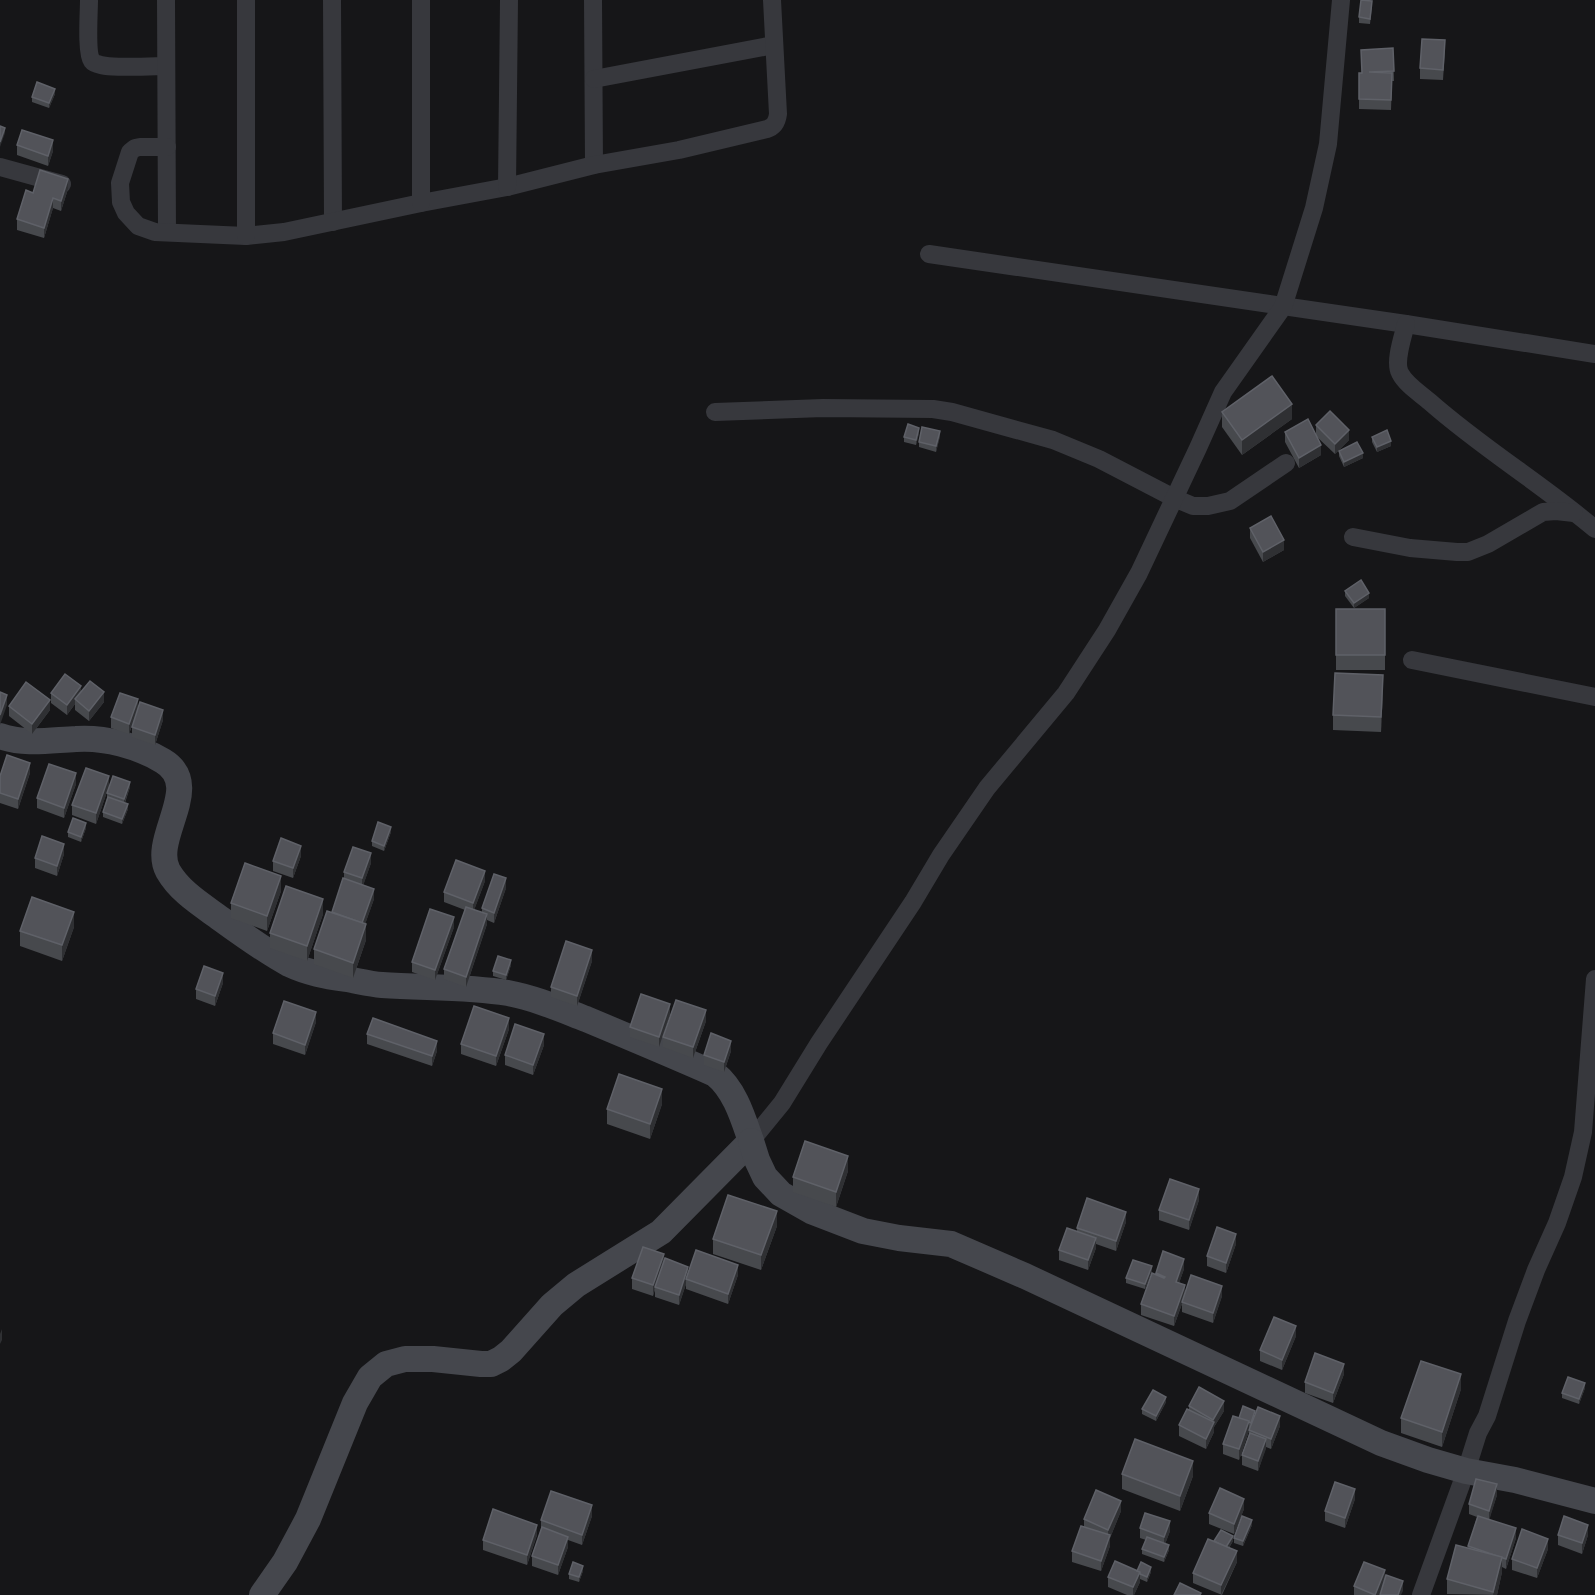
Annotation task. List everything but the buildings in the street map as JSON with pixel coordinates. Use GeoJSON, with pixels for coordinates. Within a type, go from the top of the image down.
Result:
{"type":"FeatureCollection","features":[{"type":"Feature","properties":{"kind":"street"},"geometry":{"type":"LineString","coordinates":[[89,0],[88,49],[90,60],[95,64],[117,66],[166,66]]}},
{"type":"Feature","properties":{"kind":"street"},"geometry":{"type":"LineString","coordinates":[[166,0],[167,232]]}},
{"type":"Feature","properties":{"kind":"street"},"geometry":{"type":"LineString","coordinates":[[246,0],[246,236]]}},
{"type":"Feature","properties":{"kind":"street"},"geometry":{"type":"LineString","coordinates":[[332,0],[333,222]]}},
{"type":"Feature","properties":{"kind":"street"},"geometry":{"type":"LineString","coordinates":[[421,0],[421,203]]}},
{"type":"Feature","properties":{"kind":"street"},"geometry":{"type":"LineString","coordinates":[[507,187],[509,0]]}},
{"type":"Feature","properties":{"kind":"street"},"geometry":{"type":"LineString","coordinates":[[593,0],[594,165]]}},
{"type":"Feature","properties":{"kind":"street"},"geometry":{"type":"LineString","coordinates":[[167,147],[140,147],[130,152],[119,193],[126,213],[138,226],[155,232],[246,236],[284,232],[507,187],[594,165],[679,150],[772,128],[778,114],[772,0]]}},
{"type":"Feature","properties":{"kind":"street"},"geometry":{"type":"LineString","coordinates":[[262,1595],[285,1562],[308,1519],[355,1403],[370,1377],[386,1364],[405,1359],[491,1364],[511,1351],[552,1305],[576,1285],[661,1232],[752,1142],[782,1103],[941,855],[987,788],[1066,693],[1107,630],[1139,573],[1223,392],[1282,307],[1314,208],[1328,144],[1341,0]]}},
{"type":"Feature","properties":{"kind":"street"},"geometry":{"type":"LineString","coordinates":[[594,79],[774,45]]}},
{"type":"Feature","properties":{"kind":"street"},"geometry":{"type":"LineString","coordinates":[[0,167],[63,184]]}},
{"type":"Feature","properties":{"kind":"street"},"geometry":{"type":"LineString","coordinates":[[929,254],[1595,354]]}},
{"type":"Feature","properties":{"kind":"street"},"geometry":{"type":"LineString","coordinates":[[1406,324],[1397,363],[1400,373],[1407,382],[1458,427],[1595,529]]}},
{"type":"Feature","properties":{"kind":"street"},"geometry":{"type":"LineString","coordinates":[[715,412],[833,408],[952,412],[1053,440],[1099,459],[1194,506],[1208,506],[1230,501],[1286,463]]}},
{"type":"Feature","properties":{"kind":"street"},"geometry":{"type":"LineString","coordinates":[[1353,537],[1410,548],[1468,552],[1488,544],[1543,512],[1576,513]]}},
{"type":"Feature","properties":{"kind":"street"},"geometry":{"type":"LineString","coordinates":[[1412,660],[1595,697]]}},
{"type":"Feature","properties":{"kind":"street"},"geometry":{"type":"LineString","coordinates":[[0,736],[9,740],[29,741],[95,739],[142,751],[166,763],[177,777],[179,789],[178,801],[165,844],[164,856],[167,870],[186,894],[272,955],[317,975],[380,985],[476,988],[511,993],[550,1005],[620,1033],[715,1074],[724,1082],[732,1093],[744,1119],[765,1177],[781,1194],[811,1211],[863,1231],[951,1244],[1025,1276],[1381,1443],[1466,1472],[1515,1480],[1595,1501]]}},
{"type":"Feature","properties":{"kind":"street"},"geometry":{"type":"LineString","coordinates":[[1421,1595],[1478,1433],[1487,1416],[1517,1321],[1573,1177],[1583,1132],[1595,979]]}}]}
